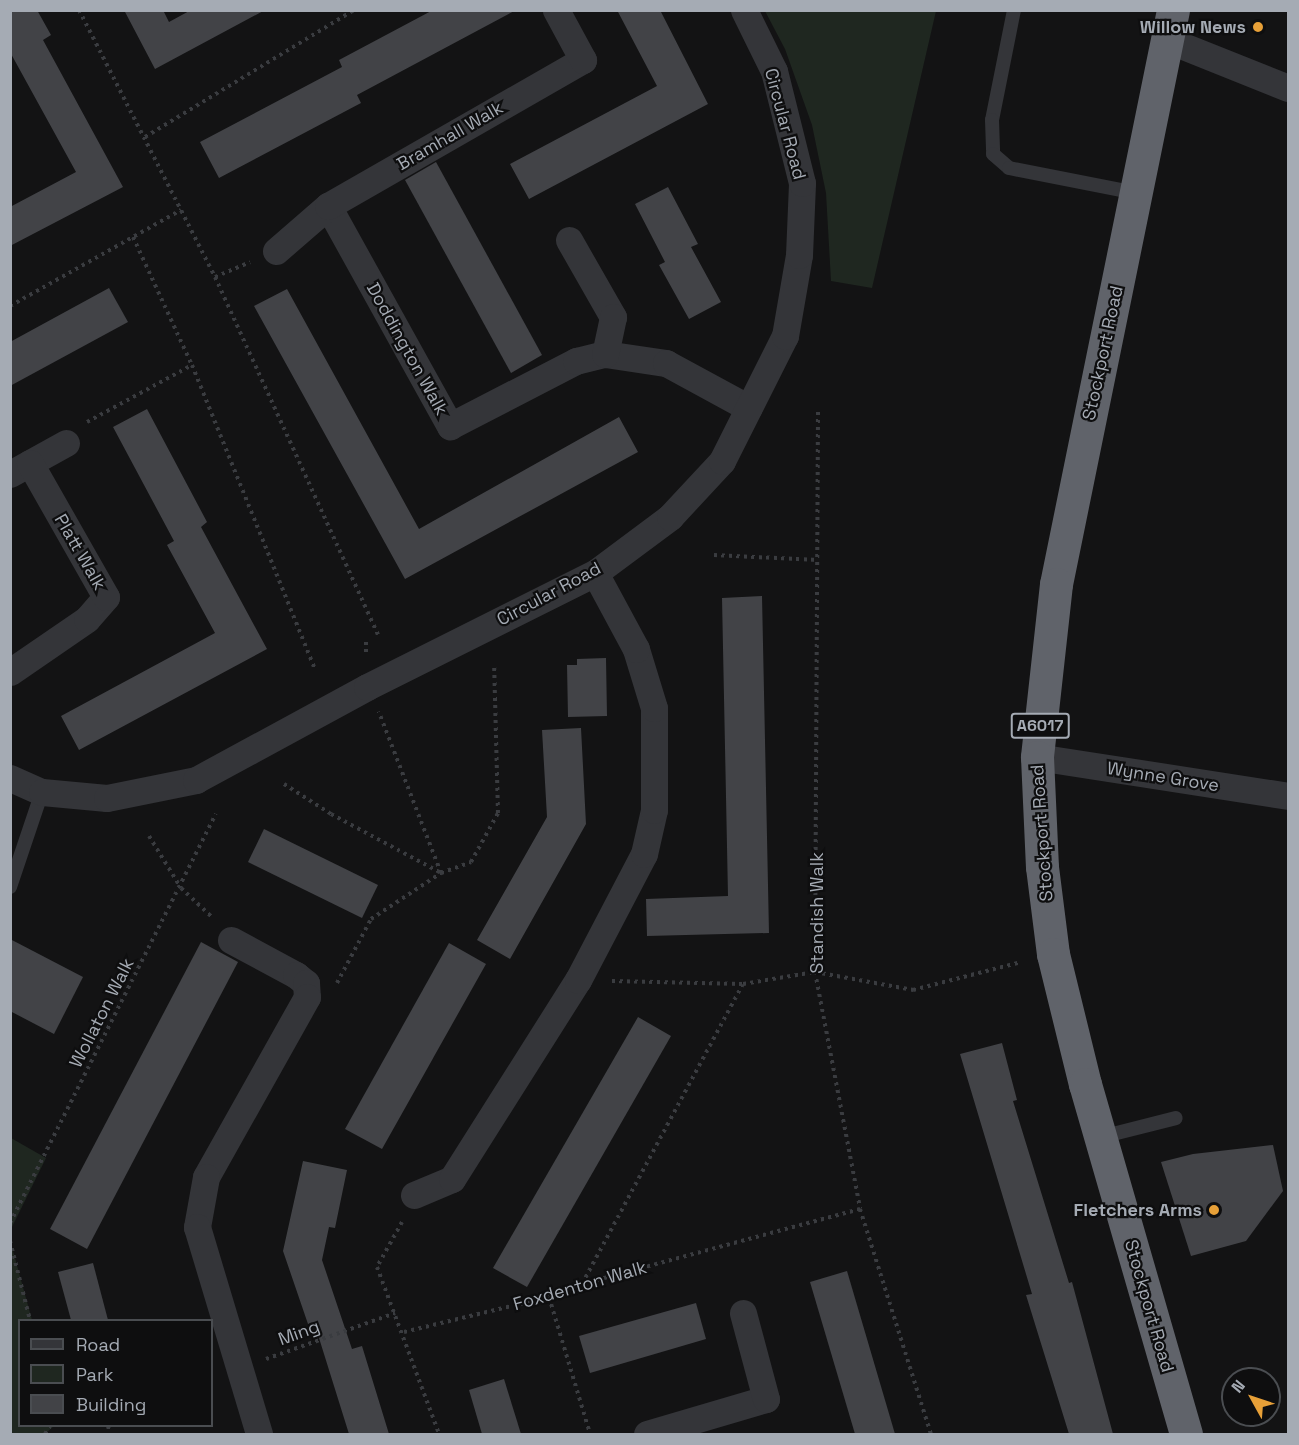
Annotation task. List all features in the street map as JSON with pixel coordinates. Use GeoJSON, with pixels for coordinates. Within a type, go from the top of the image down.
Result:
{"type":"FeatureCollection","features":[{"type":"Feature","properties":{"kind":"highway","name":"Stockport Road"},"geometry":{"type":"LineString","coordinates":[[1170,25],[1056,584],[1043,676],[1037,757],[1042,867],[1053,954],[1101,1137],[1186,1434]]}},
{"type":"Feature","properties":{"kind":"street","name":"Bramhall Walk"},"geometry":{"type":"LineString","coordinates":[[276,251],[328,206],[583,60],[556,10]]}},
{"type":"Feature","properties":{"kind":"street","name":"Circular Road"},"geometry":{"type":"LineString","coordinates":[[10,777],[42,792],[107,798],[196,780],[367,687],[595,573],[670,517],[722,461],[785,336],[799,255],[802,183],[774,71],[744,10]]}},
{"type":"Feature","properties":{"kind":"street"},"geometry":{"type":"LineString","coordinates":[[1170,25],[1288,88]]}},
{"type":"Feature","properties":{"kind":"street","name":"Doddington Walk"},"geometry":{"type":"LineString","coordinates":[[328,206],[450,426],[576,361],[605,354],[666,363],[749,408]]}},
{"type":"Feature","properties":{"kind":"street"},"geometry":{"type":"LineString","coordinates":[[569,240],[613,316],[605,354]]}},
{"type":"Feature","properties":{"kind":"street"},"geometry":{"type":"LineString","coordinates":[[20,468],[66,443]]}},
{"type":"Feature","properties":{"kind":"street","name":"Platt Walk"},"geometry":{"type":"LineString","coordinates":[[10,672],[87,619],[106,597],[20,468]]}},
{"type":"Feature","properties":{"kind":"street"},"geometry":{"type":"LineString","coordinates":[[414,1195],[452,1179],[578,980],[644,854],[654,810],[654,708],[636,649],[595,573]]}},
{"type":"Feature","properties":{"kind":"street","name":"Wynne Grove"},"geometry":{"type":"LineString","coordinates":[[1037,757],[1288,796]]}},
{"type":"Feature","properties":{"kind":"street"},"geometry":{"type":"LineString","coordinates":[[231,940],[296,975],[306,983],[307,997],[206,1177],[197,1227],[259,1434]]}},
{"type":"Feature","properties":{"kind":"street"},"geometry":{"type":"LineString","coordinates":[[647,1434],[766,1399],[744,1313]]}},
{"type":"Feature","properties":{"kind":"lane"},"geometry":{"type":"LineString","coordinates":[[1014,10],[992,120],[993,154],[1009,168],[1136,193]]}},
{"type":"Feature","properties":{"kind":"lane"},"geometry":{"type":"LineString","coordinates":[[10,887],[42,792]]}},
{"type":"Feature","properties":{"kind":"lane"},"geometry":{"type":"LineString","coordinates":[[1101,1137],[1176,1119]]}},
{"type":"Feature","properties":{"kind":"path"},"geometry":{"type":"LineString","coordinates":[[79,10],[146,137],[214,277],[378,635]]}},
{"type":"Feature","properties":{"kind":"path"},"geometry":{"type":"LineString","coordinates":[[146,137],[354,10]]}},
{"type":"Feature","properties":{"kind":"path"},"geometry":{"type":"LineString","coordinates":[[10,306],[181,210]]}},
{"type":"Feature","properties":{"kind":"path"},"geometry":{"type":"LineString","coordinates":[[133,237],[192,365],[315,669]]}},
{"type":"Feature","properties":{"kind":"path"},"geometry":{"type":"LineString","coordinates":[[214,277],[276,251]]}},
{"type":"Feature","properties":{"kind":"path"},"geometry":{"type":"LineString","coordinates":[[66,443],[72,430],[192,365]]}},
{"type":"Feature","properties":{"kind":"path","name":"Standish Walk"},"geometry":{"type":"LineString","coordinates":[[818,412],[815,972],[860,1209],[931,1434]]}},
{"type":"Feature","properties":{"kind":"path"},"geometry":{"type":"LineString","coordinates":[[714,555],[818,560]]}},
{"type":"Feature","properties":{"kind":"path"},"geometry":{"type":"LineString","coordinates":[[366,642],[367,687],[441,873]]}},
{"type":"Feature","properties":{"kind":"path"},"geometry":{"type":"LineString","coordinates":[[307,997],[334,988],[371,920],[441,873],[471,862],[498,813],[494,663]]}},
{"type":"Feature","properties":{"kind":"path"},"geometry":{"type":"LineString","coordinates":[[284,784],[331,814],[441,873]]}},
{"type":"Feature","properties":{"kind":"path","name":"Wollaton Walk"},"geometry":{"type":"LineString","coordinates":[[10,1223],[181,888],[216,814]]}},
{"type":"Feature","properties":{"kind":"path"},"geometry":{"type":"LineString","coordinates":[[149,836],[181,888],[231,940]]}},
{"type":"Feature","properties":{"kind":"path"},"geometry":{"type":"LineString","coordinates":[[578,980],[743,984],[815,972],[913,990],[1053,954]]}},
{"type":"Feature","properties":{"kind":"path"},"geometry":{"type":"LineString","coordinates":[[582,1284],[743,984]]}},
{"type":"Feature","properties":{"kind":"path"},"geometry":{"type":"LineString","coordinates":[[414,1195],[377,1267],[404,1332],[439,1434]]}},
{"type":"Feature","properties":{"kind":"path","name":"Foxdenton Walk"},"geometry":{"type":"LineString","coordinates":[[404,1332],[549,1297],[582,1284],[860,1209]]}},
{"type":"Feature","properties":{"kind":"path"},"geometry":{"type":"LineString","coordinates":[[10,1240],[30,1319]]}},
{"type":"Feature","properties":{"kind":"path"},"geometry":{"type":"LineString","coordinates":[[549,1297],[590,1434]]}},
{"type":"Feature","properties":{"kind":"path","name":"Ming"},"geometry":{"type":"LineString","coordinates":[[241,1368],[395,1313]]}},
{"type":"Feature","properties":{"kind":"green space"},"geometry":{"type":"Polygon","coordinates":[[[765,11],[936,11],[872,288],[831,281],[826,193],[812,125],[785,49],[765,11]]]}},
{"type":"Feature","properties":{"kind":"green space"},"geometry":{"type":"Polygon","coordinates":[[[11,1138],[46,1158],[11,1229],[11,1138]]]}},
{"type":"Feature","properties":{"kind":"green space"},"geometry":{"type":"Polygon","coordinates":[[[10,1240],[32,1319],[18,1319],[18,1427],[53,1427],[45,1434],[11,1434],[10,1240]]]}},
{"type":"Feature","properties":{"kind":"building"},"geometry":{"type":"Polygon","coordinates":[[[10,10],[37,10],[51,35],[43,40],[123,187],[10,246],[10,207],[76,172],[10,52],[10,10]]]}},
{"type":"Feature","properties":{"kind":"building"},"geometry":{"type":"Polygon","coordinates":[[[124,10],[163,10],[169,22],[191,10],[265,10],[155,69],[124,10]]]}},
{"type":"Feature","properties":{"kind":"building"},"geometry":{"type":"Polygon","coordinates":[[[433,10],[516,10],[357,95],[361,103],[219,178],[200,142],[342,67],[339,60],[433,10]]]}},
{"type":"Feature","properties":{"kind":"building"},"geometry":{"type":"Polygon","coordinates":[[[617,10],[660,10],[708,104],[529,199],[510,164],[657,86],[617,10]]]}},
{"type":"Feature","properties":{"kind":"building"},"geometry":{"type":"Polygon","coordinates":[[[436,162],[542,355],[511,373],[405,180],[436,162]]]}},
{"type":"Feature","properties":{"kind":"building"},"geometry":{"type":"Polygon","coordinates":[[[668,187],[698,244],[691,247],[721,302],[689,319],[659,265],[665,262],[635,204],[668,187]]]}},
{"type":"Feature","properties":{"kind":"building"},"geometry":{"type":"Polygon","coordinates":[[[109,288],[128,322],[10,386],[10,342],[109,288]]]}},
{"type":"Feature","properties":{"kind":"building"},"geometry":{"type":"Polygon","coordinates":[[[287,289],[419,529],[619,417],[638,452],[405,579],[254,306],[287,289]]]}},
{"type":"Feature","properties":{"kind":"building"},"geometry":{"type":"Polygon","coordinates":[[[147,409],[207,522],[201,527],[267,649],[79,750],[61,716],[215,633],[167,545],[174,541],[113,427],[147,409]]]}},
{"type":"Feature","properties":{"kind":"building"},"geometry":{"type":"Polygon","coordinates":[[[762,596],[769,933],[647,936],[646,899],[728,896],[722,598],[762,596]]]}},
{"type":"Feature","properties":{"kind":"building"},"geometry":{"type":"Polygon","coordinates":[[[606,658],[607,716],[568,717],[567,665],[577,665],[577,659],[606,658]]]}},
{"type":"Feature","properties":{"kind":"building"},"geometry":{"type":"Polygon","coordinates":[[[581,728],[586,824],[510,959],[477,940],[547,817],[542,730],[581,728]]]}},
{"type":"Feature","properties":{"kind":"building"},"geometry":{"type":"Polygon","coordinates":[[[264,829],[378,885],[362,918],[248,862],[264,829]]]}},
{"type":"Feature","properties":{"kind":"building"},"geometry":{"type":"Polygon","coordinates":[[[10,939],[83,977],[54,1034],[10,1011],[10,939]]]}},
{"type":"Feature","properties":{"kind":"building"},"geometry":{"type":"Polygon","coordinates":[[[201,942],[238,962],[87,1249],[50,1229],[201,942]]]}},
{"type":"Feature","properties":{"kind":"building"},"geometry":{"type":"Polygon","coordinates":[[[449,943],[486,964],[382,1149],[345,1129],[449,943]]]}},
{"type":"Feature","properties":{"kind":"building"},"geometry":{"type":"Polygon","coordinates":[[[638,1017],[671,1036],[527,1287],[493,1268],[638,1017]]]}},
{"type":"Feature","properties":{"kind":"building"},"geometry":{"type":"Polygon","coordinates":[[[1002,1043],[1017,1100],[1013,1101],[1069,1283],[1072,1282],[1113,1434],[1069,1434],[1026,1295],[1032,1294],[960,1054],[1002,1043]]]}},
{"type":"Feature","properties":{"kind":"building"},"geometry":{"type":"Polygon","coordinates":[[[1273,1145],[1283,1191],[1246,1241],[1191,1256],[1161,1162],[1193,1154],[1273,1145]]]}},
{"type":"Feature","properties":{"kind":"building"},"geometry":{"type":"Polygon","coordinates":[[[303,1161],[347,1170],[335,1228],[329,1227],[322,1260],[352,1349],[362,1346],[389,1434],[349,1434],[314,1322],[308,1324],[283,1251],[303,1161]]]}},
{"type":"Feature","properties":{"kind":"building"},"geometry":{"type":"Polygon","coordinates":[[[93,1263],[108,1319],[71,1319],[58,1272],[93,1263]]]}},
{"type":"Feature","properties":{"kind":"building"},"geometry":{"type":"Polygon","coordinates":[[[847,1271],[895,1434],[855,1434],[810,1282],[847,1271]]]}},
{"type":"Feature","properties":{"kind":"building"},"geometry":{"type":"Polygon","coordinates":[[[696,1303],[706,1339],[590,1373],[579,1336],[696,1303]]]}},
{"type":"Feature","properties":{"kind":"building"},"geometry":{"type":"Polygon","coordinates":[[[504,1379],[521,1434],[482,1434],[469,1390],[504,1379]]]}},
{"type":"Feature","properties":{"kind":"place","name":"Willow News"},"geometry":{"type":"Point","coordinates":[1258,27]}},
{"type":"Feature","properties":{"kind":"place","name":"Fletchers Arms"},"geometry":{"type":"Point","coordinates":[1214,1210]}}]}
